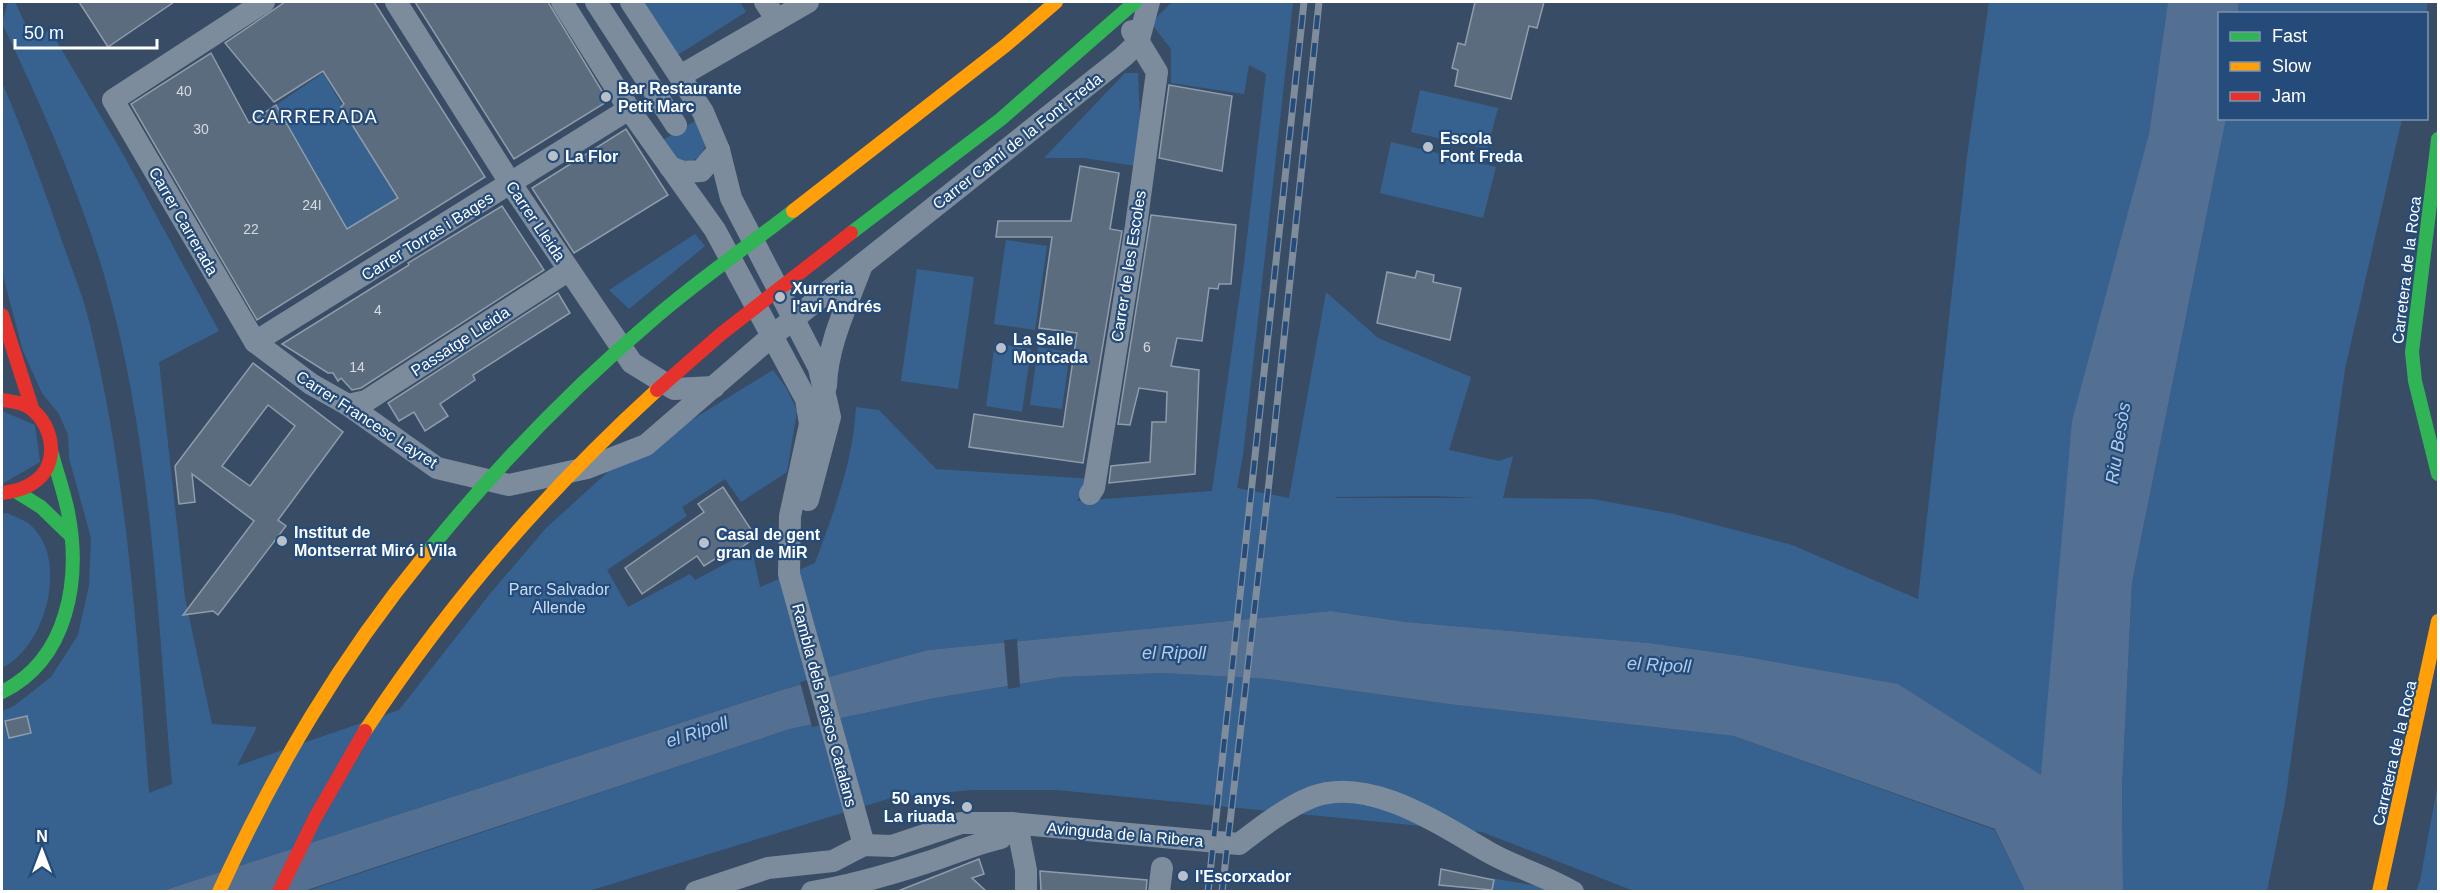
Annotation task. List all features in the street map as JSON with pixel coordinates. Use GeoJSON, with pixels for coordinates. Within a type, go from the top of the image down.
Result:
{"type":"FeatureCollection","features":[{"type":"Feature","properties":{"kind":"main road"},"geometry":{"type":"LineString","coordinates":[[219,891],[284,760],[335,678],[411,571],[478,489],[565,400],[641,330],[1006,45],[1056,2]]}},
{"type":"Feature","properties":{"kind":"main road"},"geometry":{"type":"LineString","coordinates":[[279,891],[338,778],[391,692],[460,596],[529,514],[607,435],[678,370],[809,263],[1046,82],[1135,2]]}},
{"type":"Feature","properties":{"kind":"main road","name":"Carretera de la Roca"},"geometry":{"type":"LineString","coordinates":[[2439,139],[2412,352],[2415,381],[2439,474]]}},
{"type":"Feature","properties":{"kind":"main road"},"geometry":{"type":"LineString","coordinates":[[2,315],[32,408],[47,425],[51,439],[52,454],[68,513],[72,582],[67,615],[44,657],[2,692]]}},
{"type":"Feature","properties":{"kind":"main road"},"geometry":{"type":"LineString","coordinates":[[2,400],[17,402],[32,408]]}},
{"type":"Feature","properties":{"kind":"main road"},"geometry":{"type":"LineString","coordinates":[[2,494],[17,492],[35,483],[48,468],[52,454]]}},
{"type":"Feature","properties":{"kind":"main road"},"geometry":{"type":"LineString","coordinates":[[17,492],[41,507],[70,535]]}},
{"type":"Feature","properties":{"kind":"main road","name":"Carretera de la Roca"},"geometry":{"type":"LineString","coordinates":[[2379,891],[2439,621]]}},
{"type":"Feature","properties":{"kind":"street","name":"Carrer Carrerada"},"geometry":{"type":"LineString","coordinates":[[255,342],[113,100],[264,2]]}},
{"type":"Feature","properties":{"kind":"street","name":"Carrer Lleida"},"geometry":{"type":"LineString","coordinates":[[396,2],[511,184],[632,363],[674,389],[714,387]]}},
{"type":"Feature","properties":{"kind":"street","name":"Rambla dels Països Catalans"},"geometry":{"type":"LineString","coordinates":[[562,2],[629,110],[715,230],[806,399],[810,424],[790,516],[789,569],[864,845]]}},
{"type":"Feature","properties":{"kind":"street"},"geometry":{"type":"LineString","coordinates":[[596,2],[676,125]]}},
{"type":"Feature","properties":{"kind":"street"},"geometry":{"type":"LineString","coordinates":[[631,2],[703,112],[719,150],[730,198],[819,368],[826,393],[830,417],[829,427],[789,569]]}},
{"type":"Feature","properties":{"kind":"street"},"geometry":{"type":"LineString","coordinates":[[680,76],[771,11],[808,2]]}},
{"type":"Feature","properties":{"kind":"street","name":"Carrer de les Escoles"},"geometry":{"type":"LineString","coordinates":[[1090,494],[1094,488],[1134,237],[1157,72],[1137,43],[1114,2]]}},
{"type":"Feature","properties":{"kind":"street"},"geometry":{"type":"LineString","coordinates":[[1137,43],[1149,2]]}},
{"type":"Feature","properties":{"kind":"street","name":"Carrer Camí de la Font Freda"},"geometry":{"type":"LineString","coordinates":[[794,320],[1102,75],[1137,43]]}},
{"type":"Feature","properties":{"kind":"street","name":"Carrer Torras i Bages"},"geometry":{"type":"LineString","coordinates":[[255,342],[629,110]]}},
{"type":"Feature","properties":{"kind":"street"},"geometry":{"type":"LineString","coordinates":[[670,167],[683,172],[701,171],[719,150]]}},
{"type":"Feature","properties":{"kind":"street"},"geometry":{"type":"LineString","coordinates":[[826,393],[826,375],[862,264]]}},
{"type":"Feature","properties":{"kind":"street","name":"Passatge Lleida"},"geometry":{"type":"LineString","coordinates":[[348,405],[366,401],[569,270]]}},
{"type":"Feature","properties":{"kind":"street","name":"Carrer Francesc Layret"},"geometry":{"type":"LineString","coordinates":[[255,342],[311,384],[348,405],[437,468],[509,485],[587,468],[646,445],[714,387],[776,343],[794,320]]}},
{"type":"Feature","properties":{"kind":"street"},"geometry":{"type":"LineString","coordinates":[[776,343],[807,346],[836,340]]}},
{"type":"Feature","properties":{"kind":"street","name":"Avinguda de la Ribera"},"geometry":{"type":"LineString","coordinates":[[696,891],[768,868],[833,861],[864,845],[892,846],[961,823],[1014,824],[1239,844],[1257,830],[1311,798],[1337,792],[1367,796],[1417,810],[1514,866],[1555,881],[1573,891]]}},
{"type":"Feature","properties":{"kind":"street"},"geometry":{"type":"LineString","coordinates":[[812,891],[873,885],[979,843],[1000,838],[1014,824]]}},
{"type":"Feature","properties":{"kind":"street"},"geometry":{"type":"LineString","coordinates":[[1014,824],[1026,870],[1026,891]]}},
{"type":"Feature","properties":{"kind":"street"},"geometry":{"type":"LineString","coordinates":[[1159,891],[1162,868]]}},
{"type":"Feature","properties":{"kind":"green space","name":"Parc Salvador Allende"},"geometry":{"type":"Polygon","coordinates":[[[8,2],[15,2],[33,40],[50,30],[123,154],[219,331],[159,362],[185,598],[212,724],[257,727],[237,766],[399,710],[489,595],[546,528],[610,470],[773,370],[787,389],[797,411],[787,472],[741,502],[725,479],[682,507],[687,516],[607,570],[628,607],[690,574],[695,580],[752,550],[760,587],[815,563],[836,506],[847,467],[856,407],[879,410],[936,469],[1094,479],[1077,501],[1212,491],[1244,264],[1266,74],[1249,65],[1244,94],[1171,83],[1171,49],[1151,23],[1172,2],[1293,2],[1243,455],[1237,488],[1289,498],[1326,292],[1378,338],[1471,377],[1449,450],[1499,461],[1513,456],[1503,498],[1593,499],[1674,514],[1792,545],[1918,599],[1967,156],[1989,2],[2168,2],[2149,134],[2041,776],[1897,684],[1742,656],[1649,643],[1406,622],[1331,611],[928,650],[785,689],[159,892],[2,891],[2,711],[14,706],[51,677],[78,635],[89,586],[91,538],[69,458],[68,435],[59,414],[42,393],[23,351],[2,272],[2,82],[42,185],[89,321],[113,437],[122,496],[135,614],[149,793],[172,784],[150,526],[132,397],[119,334],[103,271],[82,207],[44,114],[2,23],[8,2]],[[1433,496],[1336,497],[1336,498],[1480,498],[1433,496]]]}},
{"type":"Feature","properties":{"kind":"green space"},"geometry":{"type":"Polygon","coordinates":[[[641,2],[740,2],[746,12],[676,56],[641,2]]]}},
{"type":"Feature","properties":{"kind":"green space"},"geometry":{"type":"Polygon","coordinates":[[[2239,2],[2428,2],[2426,12],[2238,12],[2239,2]]]}},
{"type":"Feature","properties":{"kind":"green space"},"geometry":{"type":"Polygon","coordinates":[[[323,73],[384,176],[400,196],[347,229],[276,105],[323,73]]]}},
{"type":"Feature","properties":{"kind":"green space"},"geometry":{"type":"Polygon","coordinates":[[[1125,73],[1138,73],[1142,167],[1084,158],[1044,158],[1125,73]]]}},
{"type":"Feature","properties":{"kind":"green space"},"geometry":{"type":"Polygon","coordinates":[[[1420,90],[1498,108],[1487,149],[1411,132],[1420,90]]]}},
{"type":"Feature","properties":{"kind":"green space"},"geometry":{"type":"Polygon","coordinates":[[[2226,120],[2402,120],[2345,369],[2285,802],[2267,891],[2123,891],[2122,788],[2132,583],[2226,120]]]}},
{"type":"Feature","properties":{"kind":"green space"},"geometry":{"type":"Polygon","coordinates":[[[695,121],[708,142],[700,156],[689,163],[677,159],[663,140],[695,121]]]}},
{"type":"Feature","properties":{"kind":"green space"},"geometry":{"type":"Polygon","coordinates":[[[1391,142],[1496,167],[1483,218],[1380,193],[1391,142]]]}},
{"type":"Feature","properties":{"kind":"green space"},"geometry":{"type":"Polygon","coordinates":[[[695,234],[705,246],[629,309],[609,290],[695,234]]]}},
{"type":"Feature","properties":{"kind":"green space"},"geometry":{"type":"Polygon","coordinates":[[[1006,240],[1047,246],[1035,330],[994,324],[1006,240]]]}},
{"type":"Feature","properties":{"kind":"green space"},"geometry":{"type":"Polygon","coordinates":[[[917,269],[974,277],[958,389],[901,381],[917,269]]]}},
{"type":"Feature","properties":{"kind":"green space"},"geometry":{"type":"Polygon","coordinates":[[[995,343],[1031,349],[1022,412],[986,406],[995,343]]]}},
{"type":"Feature","properties":{"kind":"green space"},"geometry":{"type":"Polygon","coordinates":[[[1038,347],[1070,352],[1062,409],[1030,405],[1038,347]]]}},
{"type":"Feature","properties":{"kind":"green space"},"geometry":{"type":"Polygon","coordinates":[[[2,411],[35,425],[40,462],[2,484],[2,411]]]}},
{"type":"Feature","properties":{"kind":"green space"},"geometry":{"type":"Polygon","coordinates":[[[7,513],[28,523],[41,538],[48,557],[50,578],[48,600],[41,622],[31,641],[18,657],[2,668],[2,514],[7,513]]]}},
{"type":"Feature","properties":{"kind":"green space"},"geometry":{"type":"Polygon","coordinates":[[[1163,673],[1268,679],[1456,705],[1734,736],[1995,830],[2025,891],[1634,891],[1482,832],[1057,790],[973,790],[894,797],[589,891],[304,892],[790,729],[935,698],[1062,677],[1163,673]]]}},
{"type":"Feature","properties":{"kind":"green space"},"geometry":{"type":"Polygon","coordinates":[[[2438,783],[2438,891],[2416,891],[2420,881],[2438,783]]]}},
{"type":"Feature","properties":{"kind":"green space"},"geometry":{"type":"Polygon","coordinates":[[[1491,878],[1549,888],[1553,892],[1489,892],[1491,878]]]}},
{"type":"Feature","properties":{"kind":"water"},"geometry":{"type":"Polygon","coordinates":[[[2168,2],[2239,2],[2238,12],[2218,12],[2218,120],[2226,120],[2132,583],[2122,788],[2123,891],[2025,891],[1995,829],[1734,736],[1456,705],[1268,679],[1163,673],[1062,677],[935,698],[790,729],[304,891],[159,892],[785,689],[928,650],[1331,611],[1406,622],[1649,643],[1742,656],[1898,684],[2041,775],[2072,421],[2149,134],[2168,2]]]}},
{"type":"Feature","properties":{"kind":"pier"},"geometry":{"type":"Polygon","coordinates":[[[1017,639],[1020,687],[1008,689],[1004,640],[1017,639]]]}},
{"type":"Feature","properties":{"kind":"pier"},"geometry":{"type":"Polygon","coordinates":[[[828,674],[841,721],[812,727],[800,682],[828,674]]]}},
{"type":"Feature","properties":{"kind":"building"},"geometry":{"type":"Polygon","coordinates":[[[79,2],[174,2],[108,47],[79,2]]]}},
{"type":"Feature","properties":{"kind":"building"},"geometry":{"type":"Polygon","coordinates":[[[285,2],[374,2],[485,177],[257,320],[131,104],[211,53],[249,123],[276,105],[347,229],[398,198],[341,107],[344,104],[323,71],[274,102],[225,43],[285,2]]]}},
{"type":"Feature","properties":{"kind":"building"},"geometry":{"type":"Polygon","coordinates":[[[415,2],[548,2],[608,101],[514,159],[415,2]]]}},
{"type":"Feature","properties":{"kind":"building"},"geometry":{"type":"Polygon","coordinates":[[[1475,2],[1544,2],[1537,28],[1529,26],[1511,99],[1455,86],[1458,70],[1452,68],[1458,43],[1465,45],[1475,2]]]}},
{"type":"Feature","properties":{"kind":"building"},"geometry":{"type":"Polygon","coordinates":[[[1169,85],[1232,96],[1222,171],[1159,158],[1169,85]]]}},
{"type":"Feature","properties":{"kind":"building"},"geometry":{"type":"Polygon","coordinates":[[[626,129],[668,195],[574,253],[532,188],[626,129]]]}},
{"type":"Feature","properties":{"kind":"building"},"geometry":{"type":"Polygon","coordinates":[[[1080,166],[1119,173],[1110,229],[1122,231],[1083,463],[969,447],[974,414],[1063,427],[1077,333],[1039,328],[1052,237],[996,237],[998,221],[1071,221],[1080,166]]]}},
{"type":"Feature","properties":{"kind":"building"},"geometry":{"type":"Polygon","coordinates":[[[502,206],[544,270],[361,388],[352,390],[341,378],[338,381],[333,373],[328,373],[282,344],[409,265],[408,263],[502,206]]]}},
{"type":"Feature","properties":{"kind":"building"},"geometry":{"type":"Polygon","coordinates":[[[1151,215],[1236,225],[1231,284],[1219,284],[1218,289],[1209,288],[1202,341],[1177,338],[1171,366],[1199,370],[1195,474],[1109,483],[1111,466],[1150,462],[1152,422],[1166,422],[1167,392],[1139,388],[1130,425],[1118,424],[1151,215]]]}},
{"type":"Feature","properties":{"kind":"building"},"geometry":{"type":"Polygon","coordinates":[[[1417,271],[1434,275],[1433,282],[1461,288],[1450,340],[1377,323],[1387,272],[1415,278],[1417,271]]]}},
{"type":"Feature","properties":{"kind":"building"},"geometry":{"type":"Polygon","coordinates":[[[558,293],[570,313],[473,375],[475,380],[440,404],[448,416],[425,431],[414,412],[399,421],[388,403],[558,293]]]}},
{"type":"Feature","properties":{"kind":"building"},"geometry":{"type":"Polygon","coordinates":[[[253,363],[343,432],[278,520],[286,526],[218,615],[213,611],[183,615],[254,521],[192,474],[195,502],[179,504],[175,466],[253,363]],[[268,405],[222,466],[250,486],[295,426],[268,405]]]}},
{"type":"Feature","properties":{"kind":"building","name":"Casal de gent gran de MiR"},"geometry":{"type":"Polygon","coordinates":[[[723,487],[756,537],[732,554],[729,550],[704,566],[697,556],[642,594],[625,568],[704,512],[698,504],[723,487]]]}},
{"type":"Feature","properties":{"kind":"building"},"geometry":{"type":"Polygon","coordinates":[[[27,716],[31,733],[9,738],[5,721],[27,716]]]}},
{"type":"Feature","properties":{"kind":"building"},"geometry":{"type":"Polygon","coordinates":[[[979,859],[984,874],[972,878],[986,891],[898,891],[979,859]]]}},
{"type":"Feature","properties":{"kind":"building"},"geometry":{"type":"Polygon","coordinates":[[[1441,869],[1494,880],[1492,890],[1439,885],[1441,869]]]}},
{"type":"Feature","properties":{"kind":"building"},"geometry":{"type":"Polygon","coordinates":[[[1040,871],[1147,880],[1146,891],[1041,891],[1040,871]]]}},
{"type":"Feature","properties":{"kind":"railway"},"geometry":{"type":"LineString","coordinates":[[1208,892],[1304,2]]}},
{"type":"Feature","properties":{"kind":"railway"},"geometry":{"type":"LineString","coordinates":[[1222,892],[1269,482],[1319,2]]}},
{"type":"Feature","properties":{"kind":"traffic: fast"},"geometry":{"type":"LineString","coordinates":[[851,233],[1001,119],[1135,2]]}},
{"type":"Feature","properties":{"kind":"traffic: fast"},"geometry":{"type":"LineString","coordinates":[[2438,139],[2412,352],[2415,381],[2438,474]]}},
{"type":"Feature","properties":{"kind":"traffic: fast"},"geometry":{"type":"LineString","coordinates":[[426,554],[507,460],[595,371],[673,302],[793,211]]}},
{"type":"Feature","properties":{"kind":"traffic: fast"},"geometry":{"type":"LineString","coordinates":[[2,692],[25,677],[42,659],[56,638],[65,614],[73,563],[72,537],[52,454]]}},
{"type":"Feature","properties":{"kind":"traffic: fast"},"geometry":{"type":"LineString","coordinates":[[17,492],[41,507],[70,535]]}},
{"type":"Feature","properties":{"kind":"traffic: slow"},"geometry":{"type":"LineString","coordinates":[[793,211],[1006,45],[1056,2]]}},
{"type":"Feature","properties":{"kind":"traffic: slow"},"geometry":{"type":"LineString","coordinates":[[365,731],[430,638],[500,551],[576,468],[657,390]]}},
{"type":"Feature","properties":{"kind":"traffic: slow"},"geometry":{"type":"LineString","coordinates":[[219,892],[240,846],[311,716],[365,634],[426,554]]}},
{"type":"Feature","properties":{"kind":"traffic: slow"},"geometry":{"type":"LineString","coordinates":[[2379,892],[2438,621]]}},
{"type":"Feature","properties":{"kind":"traffic: jam"},"geometry":{"type":"LineString","coordinates":[[657,390],[721,334],[851,233]]}},
{"type":"Feature","properties":{"kind":"traffic: jam"},"geometry":{"type":"LineString","coordinates":[[2,315],[32,408]]}},
{"type":"Feature","properties":{"kind":"traffic: jam"},"geometry":{"type":"LineString","coordinates":[[2,400],[23,404],[34,411],[47,429],[51,451],[45,472],[37,480],[25,488],[2,493]]}},
{"type":"Feature","properties":{"kind":"traffic: jam"},"geometry":{"type":"LineString","coordinates":[[279,892],[315,818],[365,731]]}},
{"type":"Feature","properties":{"kind":"place","name":"Bar Restaurante Petit Marc"},"geometry":{"type":"Point","coordinates":[606,97]}},
{"type":"Feature","properties":{"kind":"place","name":"Escola Font Freda"},"geometry":{"type":"Point","coordinates":[1428,147]}},
{"type":"Feature","properties":{"kind":"place","name":"La Flor"},"geometry":{"type":"Point","coordinates":[553,156]}},
{"type":"Feature","properties":{"kind":"place","name":"Xurreria l'avi Andrés"},"geometry":{"type":"Point","coordinates":[780,297]}},
{"type":"Feature","properties":{"kind":"place","name":"La Salle Montcada"},"geometry":{"type":"Point","coordinates":[1001,348]}},
{"type":"Feature","properties":{"kind":"place","name":"Institut de Montserrat Miró i Vila"},"geometry":{"type":"Point","coordinates":[282,541]}},
{"type":"Feature","properties":{"kind":"place","name":"Casal de gent gran de MiR"},"geometry":{"type":"Point","coordinates":[704,543]}},
{"type":"Feature","properties":{"kind":"place","name":"50 anys. La riuada"},"geometry":{"type":"Point","coordinates":[967,807]}},
{"type":"Feature","properties":{"kind":"place","name":"l'Escorxador"},"geometry":{"type":"Point","coordinates":[1183,876]}},
{"type":"Feature","properties":{"kind":"district","name":"CARRERADA"},"geometry":{"type":"Point","coordinates":[315,117]}},
{"type":"Feature","properties":{"kind":"water label","name":"Riu Besòs"},"geometry":{"type":"Point","coordinates":[2118,443]}},
{"type":"Feature","properties":{"kind":"water label","name":"el Ripoll"},"geometry":{"type":"Point","coordinates":[1174,653]}},
{"type":"Feature","properties":{"kind":"water label","name":"el Ripoll"},"geometry":{"type":"Point","coordinates":[1659,665]}},
{"type":"Feature","properties":{"kind":"water label","name":"el Ripoll"},"geometry":{"type":"Point","coordinates":[697,732]}}]}
